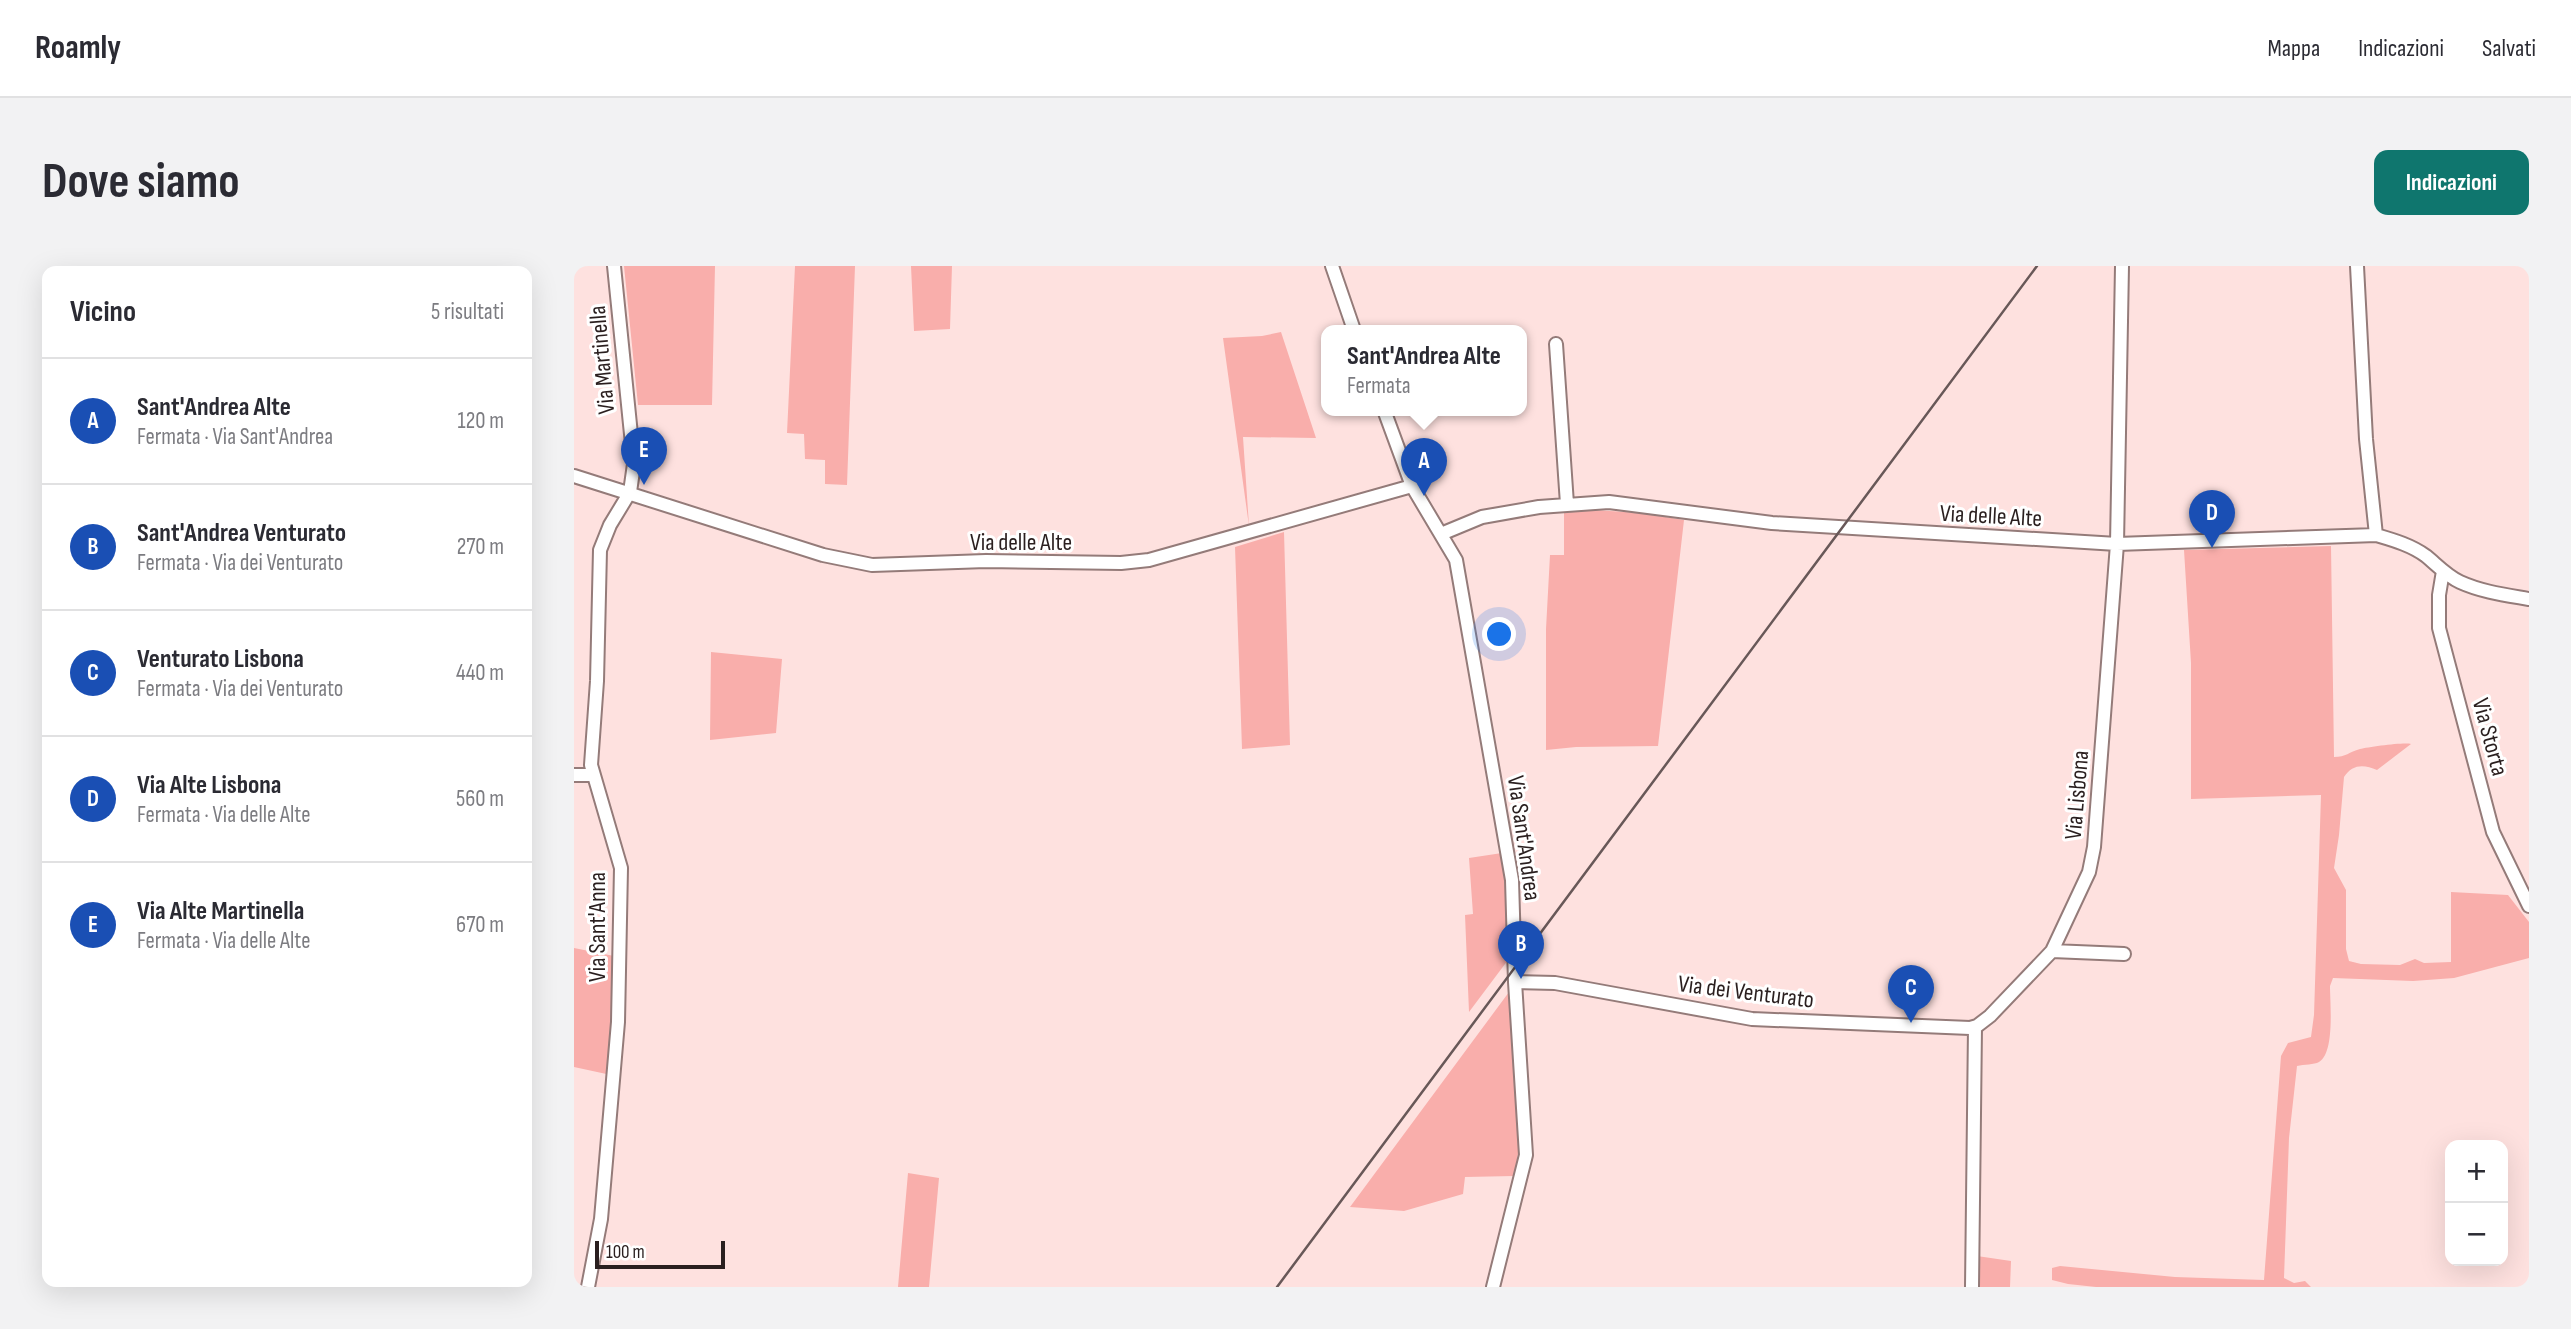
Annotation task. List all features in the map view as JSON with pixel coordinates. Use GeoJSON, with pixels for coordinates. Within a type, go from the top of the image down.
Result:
{"type":"FeatureCollection","features":[{"type":"Feature","properties":{"kind":"street","name":"Via Martinella"},"geometry":{"type":"LineString","coordinates":[[614,266],[634,464],[630,492]]}},
{"type":"Feature","properties":{"kind":"street"},"geometry":{"type":"LineString","coordinates":[[1332,266],[1352,325]]}},
{"type":"Feature","properties":{"kind":"street","name":"Via Lisbona"},"geometry":{"type":"LineString","coordinates":[[1975,1027],[1990,1016],[2052,951],[2089,873],[2094,847],[2117,544],[2122,266]]}},
{"type":"Feature","properties":{"kind":"street"},"geometry":{"type":"LineString","coordinates":[[2357,266],[2365,439],[2376,535]]}},
{"type":"Feature","properties":{"kind":"street"},"geometry":{"type":"LineString","coordinates":[[1556,344],[1567,504]]}},
{"type":"Feature","properties":{"kind":"street","name":"Via Sant'Andrea"},"geometry":{"type":"LineString","coordinates":[[1386,416],[1412,486],[1456,560],[1512,880],[1515,982],[1526,1155],[1493,1287]]}},
{"type":"Feature","properties":{"kind":"street","name":"Via delle Alte"},"geometry":{"type":"LineString","coordinates":[[574,476],[823,555],[872,565],[986,561],[1121,564],[1149,560],[1412,486]]}},
{"type":"Feature","properties":{"kind":"street","name":"Via Sant'Anna"},"geometry":{"type":"LineString","coordinates":[[588,1287],[601,1219],[618,1022],[621,868],[591,765],[597,681],[600,550],[610,525],[630,492]]}},
{"type":"Feature","properties":{"kind":"street","name":"Via delle Alte"},"geometry":{"type":"LineString","coordinates":[[1441,534],[1482,517],[1567,504],[1609,502],[1772,523],[2117,544],[2376,535],[2402,543],[2460,582],[2529,600]]}},
{"type":"Feature","properties":{"kind":"street","name":"Via Storta"},"geometry":{"type":"LineString","coordinates":[[2443,572],[2439,595],[2439,628],[2493,832],[2529,906]]}},
{"type":"Feature","properties":{"kind":"street"},"geometry":{"type":"LineString","coordinates":[[574,775],[592,775]]}},
{"type":"Feature","properties":{"kind":"street"},"geometry":{"type":"LineString","coordinates":[[2052,951],[2124,954]]}},
{"type":"Feature","properties":{"kind":"street","name":"Via dei Venturato"},"geometry":{"type":"LineString","coordinates":[[1515,982],[1555,984],[1752,1019],[1975,1027]]}},
{"type":"Feature","properties":{"kind":"street"},"geometry":{"type":"LineString","coordinates":[[1972,1287],[1975,1027]]}},
{"type":"Feature","properties":{"kind":"shaded area"},"geometry":{"type":"Polygon","coordinates":[[[624,266],[715,266],[712,405],[638,405],[624,266]]]}},
{"type":"Feature","properties":{"kind":"shaded area"},"geometry":{"type":"Polygon","coordinates":[[[795,266],[855,266],[847,485],[825,484],[825,460],[805,459],[804,434],[787,433],[795,266]]]}},
{"type":"Feature","properties":{"kind":"shaded area"},"geometry":{"type":"Polygon","coordinates":[[[911,266],[952,266],[950,329],[914,331],[911,266]]]}},
{"type":"Feature","properties":{"kind":"shaded area"},"geometry":{"type":"Polygon","coordinates":[[[1281,332],[1316,438],[1243,437],[1249,526],[1223,338],[1281,332]]]}},
{"type":"Feature","properties":{"kind":"shaded area"},"geometry":{"type":"Polygon","coordinates":[[[1564,511],[1641,513],[1684,520],[1658,746],[1546,750],[1546,629],[1550,555],[1564,555],[1564,511]]]}},
{"type":"Feature","properties":{"kind":"shaded area"},"geometry":{"type":"Polygon","coordinates":[[[1284,532],[1290,745],[1242,749],[1235,547],[1284,532]]]}},
{"type":"Feature","properties":{"kind":"shaded area"},"geometry":{"type":"Polygon","coordinates":[[[2331,546],[2334,757],[2364,748],[2411,744],[2377,770],[2359,766],[2344,777],[2334,868],[2346,890],[2346,949],[2349,961],[2400,965],[2415,959],[2424,963],[2451,962],[2451,892],[2508,895],[2529,922],[2529,958],[2454,978],[2413,981],[2333,978],[2330,986],[2330,1038],[2327,1049],[2319,1062],[2297,1066],[2289,1138],[2284,1278],[2294,1283],[2305,1281],[2311,1287],[2096,1287],[2052,1280],[2052,1268],[2060,1266],[2175,1277],[2264,1280],[2281,1056],[2288,1043],[2311,1037],[2314,1015],[2321,795],[2191,799],[2191,663],[2184,550],[2331,546]]]}},
{"type":"Feature","properties":{"kind":"shaded area"},"geometry":{"type":"Polygon","coordinates":[[[711,652],[782,659],[776,733],[710,740],[711,652]]]}},
{"type":"Feature","properties":{"kind":"shaded area"},"geometry":{"type":"Polygon","coordinates":[[[1502,853],[1511,956],[1469,1012],[1465,915],[1473,914],[1469,858],[1502,853]]]}},
{"type":"Feature","properties":{"kind":"shaded area"},"geometry":{"type":"Polygon","coordinates":[[[574,948],[624,958],[611,1075],[574,1067],[574,948]]]}},
{"type":"Feature","properties":{"kind":"shaded area"},"geometry":{"type":"Polygon","coordinates":[[[1512,988],[1522,1132],[1514,1176],[1465,1177],[1463,1194],[1404,1211],[1350,1207],[1512,988]]]}},
{"type":"Feature","properties":{"kind":"shaded area"},"geometry":{"type":"Polygon","coordinates":[[[908,1173],[939,1178],[929,1287],[898,1287],[908,1173]]]}},
{"type":"Feature","properties":{"kind":"shaded area"},"geometry":{"type":"Polygon","coordinates":[[[1977,1256],[2011,1261],[2010,1287],[1976,1287],[1977,1256]]]}},
{"type":"Feature","properties":{"kind":"railway"},"geometry":{"type":"LineString","coordinates":[[1277,1287],[2037,266]]}},
{"type":"Feature","properties":{"kind":"place","name":"Via Alte Martinella"},"geometry":{"type":"Point","coordinates":[644,485]}},
{"type":"Feature","properties":{"kind":"place","name":"Sant'Andrea Alte"},"geometry":{"type":"Point","coordinates":[1424,496]}},
{"type":"Feature","properties":{"kind":"place","name":"Via Alte Lisbona"},"geometry":{"type":"Point","coordinates":[2212,548]}},
{"type":"Feature","properties":{"kind":"place","name":"Sant'Andrea Venturato"},"geometry":{"type":"Point","coordinates":[1521,979]}},
{"type":"Feature","properties":{"kind":"place","name":"Venturato Lisbona"},"geometry":{"type":"Point","coordinates":[1911,1023]}}]}
